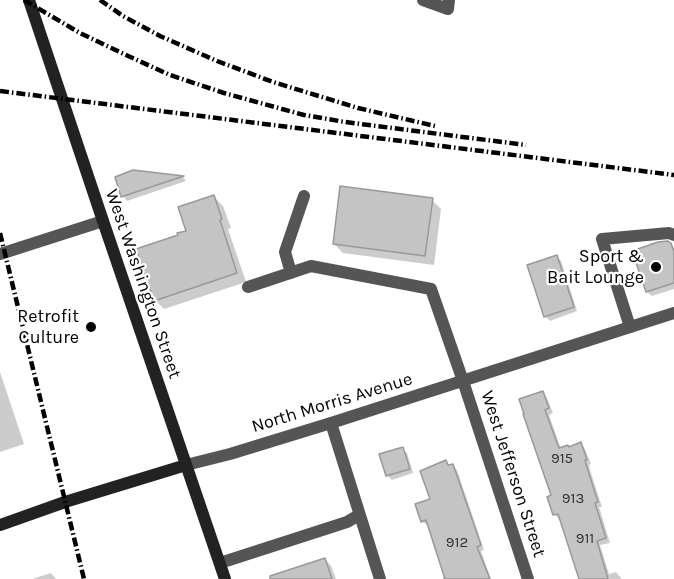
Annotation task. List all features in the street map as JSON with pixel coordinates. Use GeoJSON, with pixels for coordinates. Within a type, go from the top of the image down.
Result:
{"type":"FeatureCollection","features":[{"type":"Feature","properties":{"kind":"main road","name":"West Washington Street"},"geometry":{"type":"LineString","coordinates":[[29,0],[225,579]]}},
{"type":"Feature","properties":{"kind":"main road","name":"North Morris Avenue"},"geometry":{"type":"LineString","coordinates":[[0,525],[65,502],[186,465]]}},
{"type":"Feature","properties":{"kind":"street"},"geometry":{"type":"LineString","coordinates":[[423,0],[448,9],[449,0]]}},
{"type":"Feature","properties":{"kind":"street"},"geometry":{"type":"LineString","coordinates":[[248,287],[291,273],[285,252],[304,195]]}},
{"type":"Feature","properties":{"kind":"street"},"geometry":{"type":"LineString","coordinates":[[0,254],[103,221]]}},
{"type":"Feature","properties":{"kind":"street"},"geometry":{"type":"LineString","coordinates":[[630,327],[602,239],[669,233],[674,235]]}},
{"type":"Feature","properties":{"kind":"street","name":"West Jefferson Street"},"geometry":{"type":"LineString","coordinates":[[291,273],[311,266],[431,289],[528,579]]}},
{"type":"Feature","properties":{"kind":"street","name":"North Morris Avenue"},"geometry":{"type":"LineString","coordinates":[[186,465],[331,423],[674,313]]}},
{"type":"Feature","properties":{"kind":"street"},"geometry":{"type":"LineString","coordinates":[[331,423],[380,579]]}},
{"type":"Feature","properties":{"kind":"street"},"geometry":{"type":"LineString","coordinates":[[220,563],[347,522],[359,515]]}},
{"type":"Feature","properties":{"kind":"building"},"geometry":{"type":"Polygon","coordinates":[[[133,170],[184,176],[121,197],[115,177],[133,170]]]}},
{"type":"Feature","properties":{"kind":"building"},"geometry":{"type":"Polygon","coordinates":[[[340,186],[433,198],[425,256],[333,244],[340,186]]]}},
{"type":"Feature","properties":{"kind":"building"},"geometry":{"type":"Polygon","coordinates":[[[214,195],[237,273],[154,301],[136,249],[186,231],[178,207],[214,195]]]}},
{"type":"Feature","properties":{"kind":"building","name":"Sport & Bait Lounge"},"geometry":{"type":"Polygon","coordinates":[[[668,241],[674,252],[674,283],[646,292],[632,251],[668,241]]]}},
{"type":"Feature","properties":{"kind":"building"},"geometry":{"type":"Polygon","coordinates":[[[557,255],[574,307],[544,317],[527,265],[557,255]]]}},
{"type":"Feature","properties":{"kind":"building"},"geometry":{"type":"Polygon","coordinates":[[[543,391],[549,408],[545,410],[559,448],[581,442],[598,502],[595,503],[606,538],[597,541],[608,579],[579,579],[558,514],[553,515],[547,497],[551,495],[519,399],[543,391]]]}},
{"type":"Feature","properties":{"kind":"building"},"geometry":{"type":"Polygon","coordinates":[[[403,447],[410,469],[386,476],[379,454],[403,447]]]}},
{"type":"Feature","properties":{"kind":"building"},"geometry":{"type":"Polygon","coordinates":[[[446,460],[448,465],[453,464],[481,545],[477,547],[490,579],[445,579],[426,520],[421,522],[415,504],[430,499],[420,471],[446,460]]]}},
{"type":"Feature","properties":{"kind":"building"},"geometry":{"type":"Polygon","coordinates":[[[325,558],[332,579],[270,579],[270,576],[325,558]]]}},
{"type":"Feature","properties":{"kind":"railway"},"geometry":{"type":"LineString","coordinates":[[24,0],[80,33],[126,55],[170,75],[224,93],[304,115],[526,145]]}},
{"type":"Feature","properties":{"kind":"railway"},"geometry":{"type":"LineString","coordinates":[[100,0],[123,16],[160,36],[217,61],[273,82],[358,108],[435,126]]}},
{"type":"Feature","properties":{"kind":"railway"},"geometry":{"type":"LineString","coordinates":[[0,91],[674,175]]}},
{"type":"Feature","properties":{"kind":"railway"},"geometry":{"type":"LineString","coordinates":[[0,233],[84,579]]}},
{"type":"Feature","properties":{"kind":"place","name":"Sport & Bait Lounge"},"geometry":{"type":"Point","coordinates":[656,267]}},
{"type":"Feature","properties":{"kind":"place","name":"Retrofit Culture"},"geometry":{"type":"Point","coordinates":[91,327]}}]}
